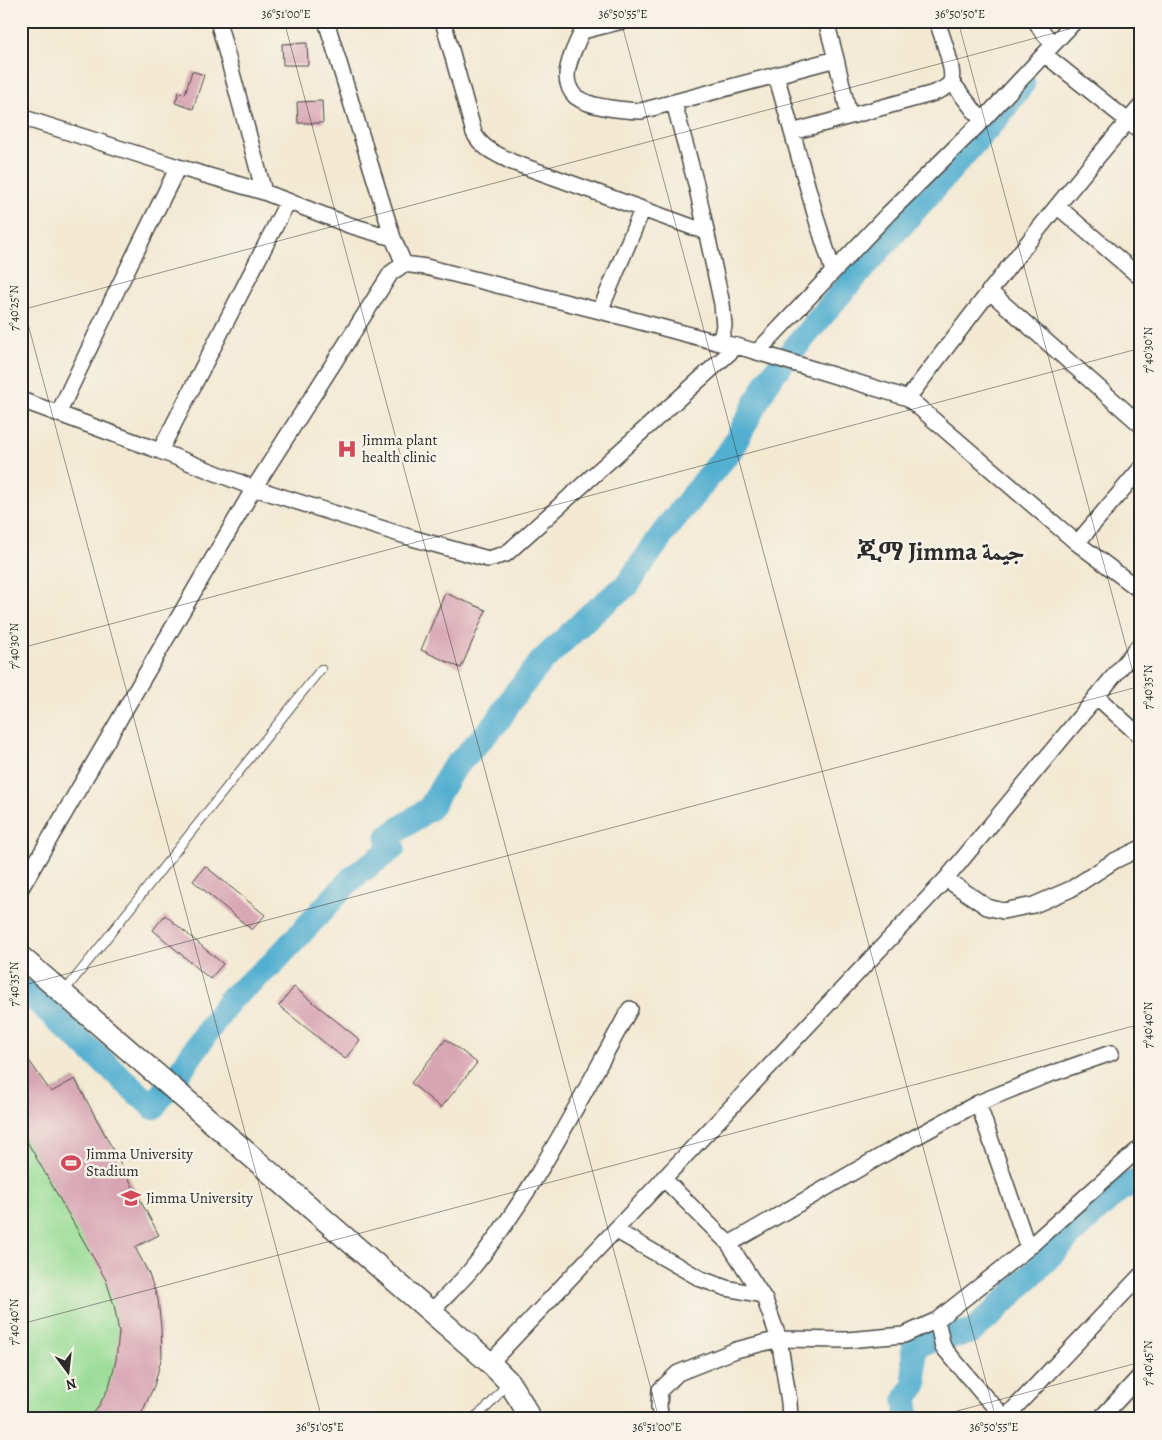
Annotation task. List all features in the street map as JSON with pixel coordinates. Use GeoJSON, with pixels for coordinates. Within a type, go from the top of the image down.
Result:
{"type":"FeatureCollection","features":[{"type":"Feature","properties":{"kind":"street"},"geometry":{"type":"LineString","coordinates":[[218,21],[264,192]]}},
{"type":"Feature","properties":{"kind":"street"},"geometry":{"type":"LineString","coordinates":[[326,21],[393,238],[404,264]]}},
{"type":"Feature","properties":{"kind":"street"},"geometry":{"type":"LineString","coordinates":[[443,21],[474,133],[478,141],[485,148],[512,162],[706,232]]}},
{"type":"Feature","properties":{"kind":"street"},"geometry":{"type":"LineString","coordinates":[[622,21],[585,26],[572,56],[567,75],[569,87],[576,97],[618,110],[640,111],[836,59]]}},
{"type":"Feature","properties":{"kind":"street"},"geometry":{"type":"LineString","coordinates":[[826,21],[849,115]]}},
{"type":"Feature","properties":{"kind":"street"},"geometry":{"type":"LineString","coordinates":[[937,21],[951,68],[951,81],[982,121]]}},
{"type":"Feature","properties":{"kind":"street"},"geometry":{"type":"LineString","coordinates":[[1036,21],[1049,49],[1141,133]]}},
{"type":"Feature","properties":{"kind":"street"},"geometry":{"type":"LineString","coordinates":[[757,352],[888,214],[982,121],[1074,21]]}},
{"type":"Feature","properties":{"kind":"street"},"geometry":{"type":"LineString","coordinates":[[776,75],[833,271]]}},
{"type":"Feature","properties":{"kind":"street"},"geometry":{"type":"LineString","coordinates":[[792,132],[931,94],[945,88],[951,81]]}},
{"type":"Feature","properties":{"kind":"street"},"geometry":{"type":"LineString","coordinates":[[674,103],[696,184],[722,304],[724,326],[720,343]]}},
{"type":"Feature","properties":{"kind":"street"},"geometry":{"type":"LineString","coordinates":[[908,398],[989,291],[1141,106]]}},
{"type":"Feature","properties":{"kind":"street"},"geometry":{"type":"LineString","coordinates":[[21,117],[264,192],[349,225],[393,238]]}},
{"type":"Feature","properties":{"kind":"street"},"geometry":{"type":"LineString","coordinates":[[58,414],[178,167]]}},
{"type":"Feature","properties":{"kind":"street"},"geometry":{"type":"LineString","coordinates":[[160,450],[288,201]]}},
{"type":"Feature","properties":{"kind":"street"},"geometry":{"type":"LineString","coordinates":[[1057,206],[1141,278]]}},
{"type":"Feature","properties":{"kind":"street"},"geometry":{"type":"LineString","coordinates":[[600,311],[642,210]]}},
{"type":"Feature","properties":{"kind":"street"},"geometry":{"type":"LineString","coordinates":[[21,888],[254,488],[391,273],[404,264],[426,267],[737,346],[908,398],[1077,543],[1141,590]]}},
{"type":"Feature","properties":{"kind":"street"},"geometry":{"type":"LineString","coordinates":[[989,291],[1141,425]]}},
{"type":"Feature","properties":{"kind":"street"},"geometry":{"type":"LineString","coordinates":[[21,400],[160,450],[254,488],[412,538],[488,559],[506,554],[737,346]]}},
{"type":"Feature","properties":{"kind":"street"},"geometry":{"type":"LineString","coordinates":[[1077,543],[1141,468]]}},
{"type":"Feature","properties":{"kind":"street"},"geometry":{"type":"LineString","coordinates":[[490,1364],[946,879],[1141,643]]}},
{"type":"Feature","properties":{"kind":"street"},"geometry":{"type":"LineString","coordinates":[[1096,696],[1141,737]]}},
{"type":"Feature","properties":{"kind":"street"},"geometry":{"type":"LineString","coordinates":[[946,879],[987,907],[1003,910],[1034,905],[1071,889],[1114,861],[1141,848]]}},
{"type":"Feature","properties":{"kind":"street"},"geometry":{"type":"LineString","coordinates":[[21,957],[490,1364],[508,1381],[530,1419]]}},
{"type":"Feature","properties":{"kind":"street"},"geometry":{"type":"LineString","coordinates":[[431,1312],[469,1271],[496,1236],[537,1175],[630,1009]]}},
{"type":"Feature","properties":{"kind":"street"},"geometry":{"type":"LineString","coordinates":[[729,1244],[978,1102],[1111,1053]]}},
{"type":"Feature","properties":{"kind":"street"},"geometry":{"type":"LineString","coordinates":[[978,1102],[1028,1248]]}},
{"type":"Feature","properties":{"kind":"street"},"geometry":{"type":"LineString","coordinates":[[661,1419],[659,1407],[660,1390],[678,1373],[736,1350],[779,1339],[847,1340],[904,1334],[937,1320],[1028,1248],[1141,1147]]}},
{"type":"Feature","properties":{"kind":"street"},"geometry":{"type":"LineString","coordinates":[[663,1178],[729,1244],[766,1300],[779,1339],[790,1419]]}},
{"type":"Feature","properties":{"kind":"street"},"geometry":{"type":"LineString","coordinates":[[614,1230],[700,1279],[726,1288],[762,1295]]}},
{"type":"Feature","properties":{"kind":"street"},"geometry":{"type":"LineString","coordinates":[[937,1320],[944,1347],[986,1398],[1006,1418],[1141,1275]]}},
{"type":"Feature","properties":{"kind":"street"},"geometry":{"type":"LineString","coordinates":[[1100,1419],[1141,1375]]}},
{"type":"Feature","properties":{"kind":"lane"},"geometry":{"type":"LineString","coordinates":[[63,992],[321,669]]}},
{"type":"Feature","properties":{"kind":"lane"},"geometry":{"type":"LineString","coordinates":[[471,1419],[482,1413],[492,1404],[508,1381]]}},
{"type":"Feature","properties":{"kind":"green space","name":"Jimma University Stadium"},"geometry":{"type":"Polygon","coordinates":[[[21,1049],[51,1092],[75,1079],[159,1235],[135,1247],[148,1272],[139,1419],[21,1419],[21,1049]]]}},
{"type":"Feature","properties":{"kind":"building"},"geometry":{"type":"Polygon","coordinates":[[[307,43],[308,65],[283,65],[282,44],[307,43]]]}},
{"type":"Feature","properties":{"kind":"building"},"geometry":{"type":"Polygon","coordinates":[[[192,71],[204,75],[193,109],[175,103],[179,92],[185,94],[192,71]]]}},
{"type":"Feature","properties":{"kind":"building"},"geometry":{"type":"Polygon","coordinates":[[[322,101],[323,123],[298,123],[297,102],[322,101]]]}},
{"type":"Feature","properties":{"kind":"building"},"geometry":{"type":"Polygon","coordinates":[[[445,593],[486,610],[461,668],[421,650],[445,593]]]}},
{"type":"Feature","properties":{"kind":"building"},"geometry":{"type":"Polygon","coordinates":[[[205,866],[265,915],[252,930],[193,881],[205,866]]]}},
{"type":"Feature","properties":{"kind":"building"},"geometry":{"type":"Polygon","coordinates":[[[165,915],[223,964],[210,979],[153,930],[165,915]]]}},
{"type":"Feature","properties":{"kind":"building"},"geometry":{"type":"Polygon","coordinates":[[[294,987],[360,1040],[345,1059],[279,1006],[294,987]]]}},
{"type":"Feature","properties":{"kind":"building"},"geometry":{"type":"Polygon","coordinates":[[[446,1039],[477,1063],[441,1108],[411,1083],[446,1039]]]}},
{"type":"Feature","properties":{"kind":"building"},"geometry":{"type":"Polygon","coordinates":[[[21,1049],[51,1092],[75,1079],[159,1235],[135,1247],[148,1272],[158,1299],[162,1356],[154,1386],[139,1419],[89,1419],[109,1387],[116,1360],[119,1332],[114,1305],[106,1280],[21,1131],[21,1049]]]}},
{"type":"Feature","properties":{"kind":"waterway"},"geometry":{"type":"LineString","coordinates":[[21,990],[27,992],[153,1107],[230,999],[272,964],[352,878],[393,848],[388,837],[430,808],[452,770],[498,721],[514,695],[541,662],[590,615],[627,585],[669,525],[732,448],[769,379],[834,301],[999,115],[1023,83]]}},
{"type":"Feature","properties":{"kind":"waterway"},"geometry":{"type":"LineString","coordinates":[[907,1419],[906,1398],[915,1385],[913,1345],[971,1332],[992,1314],[1119,1190],[1141,1178]]}},
{"type":"Feature","properties":{"kind":"place","name":"Jimma plant health clinic"},"geometry":{"type":"Point","coordinates":[347,449]}},
{"type":"Feature","properties":{"kind":"place","name":"Jimma University Stadium"},"geometry":{"type":"Point","coordinates":[71,1163]}},
{"type":"Feature","properties":{"kind":"place","name":"Jimma University"},"geometry":{"type":"Point","coordinates":[131,1198]}},
{"type":"Feature","properties":{"kind":"district","name":"ጂማ Jimma جيمة"},"geometry":{"type":"Point","coordinates":[941,551]}}]}
